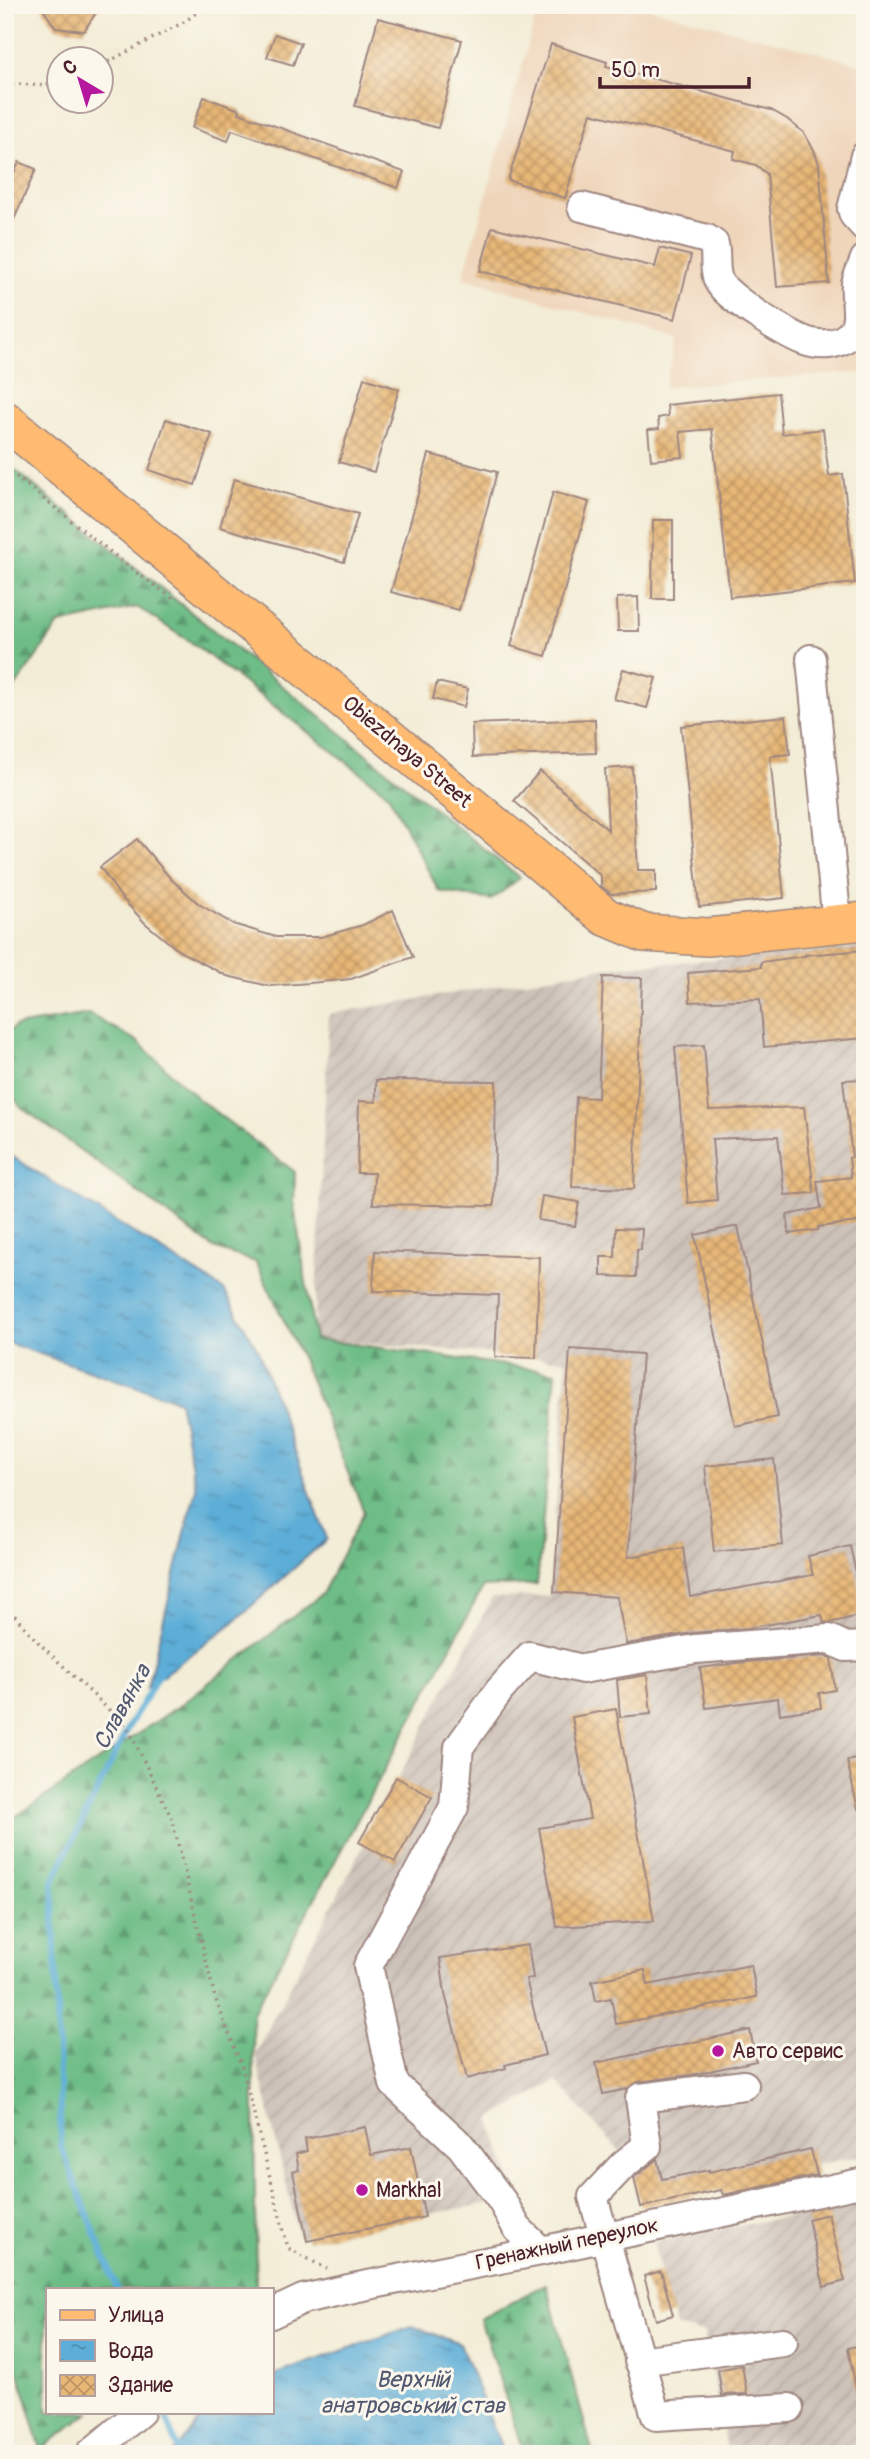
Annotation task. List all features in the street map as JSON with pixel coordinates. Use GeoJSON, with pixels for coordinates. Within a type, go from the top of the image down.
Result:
{"type":"FeatureCollection","features":[{"type":"Feature","properties":{"kind":"main road","name":"Obiezdnaya Street"},"geometry":{"type":"LineString","coordinates":[[5,420],[607,916],[644,933],[708,937],[851,922]]}},
{"type":"Feature","properties":{"kind":"street"},"geometry":{"type":"LineString","coordinates":[[865,156],[852,209],[865,227]]}},
{"type":"Feature","properties":{"kind":"street"},"geometry":{"type":"LineString","coordinates":[[582,207],[707,239],[714,244],[717,280],[731,297],[793,336],[810,343],[829,344],[843,340],[852,331],[857,320],[856,287],[865,259]]}},
{"type":"Feature","properties":{"kind":"street"},"geometry":{"type":"LineString","coordinates":[[811,659],[851,922]]}},
{"type":"Feature","properties":{"kind":"street"},"geometry":{"type":"LineString","coordinates":[[541,2251],[517,2228],[502,2201],[461,2146],[394,2084],[368,1966],[454,1807],[459,1747],[499,1691],[530,1656],[582,1669],[695,1649],[829,1639],[846,1647],[865,1646]]}},
{"type":"Feature","properties":{"kind":"street"},"geometry":{"type":"LineString","coordinates":[[744,2085],[640,2098],[647,2146],[622,2165],[593,2197],[656,2416],[789,2408]]}},
{"type":"Feature","properties":{"kind":"street","name":"Гренажный переулок"},"geometry":{"type":"LineString","coordinates":[[273,2313],[303,2299],[865,2182]]}},
{"type":"Feature","properties":{"kind":"street"},"geometry":{"type":"LineString","coordinates":[[639,2361],[783,2342]]}},
{"type":"Feature","properties":{"kind":"street"},"geometry":{"type":"LineString","coordinates":[[93,2451],[138,2414]]}},
{"type":"Feature","properties":{"kind":"path"},"geometry":{"type":"LineString","coordinates":[[116,58],[184,22],[207,5]]}},
{"type":"Feature","properties":{"kind":"path"},"geometry":{"type":"LineString","coordinates":[[5,83],[46,86]]}},
{"type":"Feature","properties":{"kind":"path"},"geometry":{"type":"LineString","coordinates":[[5,1605],[40,1644],[128,1728],[172,1819],[215,1998],[242,2067],[288,2248],[358,2287]]}},
{"type":"Feature","properties":{"kind":"shaded area"},"geometry":{"type":"Polygon","coordinates":[[[539,5],[637,5],[865,65],[865,372],[664,387],[677,339],[463,278],[539,5]]]}},
{"type":"Feature","properties":{"kind":"shaded area"},"geometry":{"type":"Polygon","coordinates":[[[865,947],[865,2155],[660,2196],[556,2081],[490,2119],[515,2192],[502,2201],[299,2237],[255,2054],[492,1598],[549,1596],[567,1360],[314,1339],[329,1014],[603,968],[865,947]]]}},
{"type":"Feature","properties":{"kind":"shaded area"},"geometry":{"type":"Polygon","coordinates":[[[865,2202],[865,2454],[728,2454],[704,2333],[676,2327],[653,2242],[865,2202]]]}},
{"type":"Feature","properties":{"kind":"green space"},"geometry":{"type":"Polygon","coordinates":[[[5,462],[520,878],[491,900],[439,891],[388,794],[195,645],[137,607],[59,624],[5,702],[5,462]]]}},
{"type":"Feature","properties":{"kind":"green space"},"geometry":{"type":"Polygon","coordinates":[[[89,1014],[137,1041],[197,1098],[295,1172],[294,1206],[315,1339],[556,1372],[537,1584],[483,1587],[253,2013],[256,2287],[46,2288],[46,2414],[87,2414],[41,2449],[5,2326],[5,1824],[183,1703],[322,1594],[364,1512],[302,1359],[256,1262],[214,1248],[20,1106],[5,1085],[5,1034],[16,1026],[89,1014]]]}},
{"type":"Feature","properties":{"kind":"green space"},"geometry":{"type":"Polygon","coordinates":[[[546,2284],[593,2454],[524,2454],[480,2319],[546,2284]]]}},
{"type":"Feature","properties":{"kind":"water"},"geometry":{"type":"Polygon","coordinates":[[[5,1152],[224,1290],[258,1350],[327,1539],[229,1626],[147,1687],[196,1488],[179,1401],[5,1342],[5,1152]]]}},
{"type":"Feature","properties":{"kind":"water","name":"Верхній анатровський став"},"geometry":{"type":"Polygon","coordinates":[[[412,2326],[460,2344],[504,2454],[172,2454],[205,2414],[273,2414],[273,2375],[412,2326]]]}},
{"type":"Feature","properties":{"kind":"building"},"geometry":{"type":"Polygon","coordinates":[[[40,5],[101,5],[84,31],[56,28],[40,5]]]}},
{"type":"Feature","properties":{"kind":"building"},"geometry":{"type":"Polygon","coordinates":[[[378,18],[462,40],[438,128],[355,106],[378,18]]]}},
{"type":"Feature","properties":{"kind":"building"},"geometry":{"type":"Polygon","coordinates":[[[275,34],[301,43],[293,65],[267,57],[275,34]]]}},
{"type":"Feature","properties":{"kind":"building"},"geometry":{"type":"Polygon","coordinates":[[[551,44],[607,62],[606,66],[771,110],[804,133],[819,164],[829,283],[777,287],[767,174],[756,165],[733,159],[735,151],[591,113],[565,198],[508,180],[551,44]]]}},
{"type":"Feature","properties":{"kind":"building"},"geometry":{"type":"Polygon","coordinates":[[[204,97],[240,110],[239,113],[404,172],[398,188],[232,130],[228,141],[192,128],[204,97]]]}},
{"type":"Feature","properties":{"kind":"building"},"geometry":{"type":"Polygon","coordinates":[[[19,162],[36,169],[5,240],[5,193],[19,162]]]}},
{"type":"Feature","properties":{"kind":"building"},"geometry":{"type":"Polygon","coordinates":[[[492,227],[655,267],[660,248],[691,256],[675,319],[480,271],[492,227]]]}},
{"type":"Feature","properties":{"kind":"building"},"geometry":{"type":"Polygon","coordinates":[[[364,378],[399,389],[374,472],[339,462],[364,378]]]}},
{"type":"Feature","properties":{"kind":"building"},"geometry":{"type":"Polygon","coordinates":[[[778,393],[782,434],[823,429],[829,476],[843,474],[855,583],[730,597],[712,429],[680,432],[683,457],[651,460],[648,430],[659,429],[658,418],[668,416],[667,405],[778,393]]]}},
{"type":"Feature","properties":{"kind":"building"},"geometry":{"type":"Polygon","coordinates":[[[166,419],[212,434],[195,485],[149,470],[166,419]]]}},
{"type":"Feature","properties":{"kind":"building"},"geometry":{"type":"Polygon","coordinates":[[[429,454],[497,472],[459,610],[391,592],[429,454]]]}},
{"type":"Feature","properties":{"kind":"building"},"geometry":{"type":"Polygon","coordinates":[[[234,479],[358,514],[344,562],[220,527],[234,479]]]}},
{"type":"Feature","properties":{"kind":"building"},"geometry":{"type":"Polygon","coordinates":[[[553,492],[589,502],[546,656],[511,646],[553,492]]]}},
{"type":"Feature","properties":{"kind":"building"},"geometry":{"type":"Polygon","coordinates":[[[653,520],[673,520],[673,599],[652,599],[653,520]]]}},
{"type":"Feature","properties":{"kind":"building"},"geometry":{"type":"Polygon","coordinates":[[[638,597],[639,631],[618,631],[617,598],[638,597]]]}},
{"type":"Feature","properties":{"kind":"building"},"geometry":{"type":"Polygon","coordinates":[[[623,669],[656,678],[647,708],[614,699],[623,669]]]}},
{"type":"Feature","properties":{"kind":"building"},"geometry":{"type":"Polygon","coordinates":[[[437,682],[468,689],[464,707],[433,699],[437,682]]]}},
{"type":"Feature","properties":{"kind":"building"},"geometry":{"type":"Polygon","coordinates":[[[786,716],[790,754],[770,756],[784,898],[699,907],[681,726],[786,716]]]}},
{"type":"Feature","properties":{"kind":"building"},"geometry":{"type":"Polygon","coordinates":[[[595,719],[596,753],[473,757],[472,724],[595,719]]]}},
{"type":"Feature","properties":{"kind":"building"},"geometry":{"type":"Polygon","coordinates":[[[632,767],[638,870],[656,870],[656,892],[611,894],[601,886],[601,876],[514,801],[540,771],[608,830],[605,769],[632,767]]]}},
{"type":"Feature","properties":{"kind":"building"},"geometry":{"type":"Polygon","coordinates":[[[137,839],[171,879],[199,904],[233,924],[276,937],[321,937],[363,925],[393,910],[413,957],[351,979],[269,986],[227,976],[179,951],[145,923],[121,897],[100,867],[137,839]]]}},
{"type":"Feature","properties":{"kind":"building"},"geometry":{"type":"Polygon","coordinates":[[[865,950],[865,1038],[764,1047],[760,999],[690,1002],[688,973],[761,967],[761,962],[865,950]]]}},
{"type":"Feature","properties":{"kind":"building"},"geometry":{"type":"Polygon","coordinates":[[[603,977],[642,978],[634,1189],[572,1187],[576,1097],[598,1098],[603,977]]]}},
{"type":"Feature","properties":{"kind":"building"},"geometry":{"type":"Polygon","coordinates":[[[704,1045],[709,1110],[804,1107],[814,1193],[785,1195],[778,1136],[712,1139],[717,1200],[688,1203],[675,1047],[704,1045]]]}},
{"type":"Feature","properties":{"kind":"building"},"geometry":{"type":"Polygon","coordinates":[[[865,1079],[865,1221],[789,1234],[787,1215],[821,1208],[817,1181],[851,1177],[849,1158],[852,1157],[843,1080],[865,1079]]]}},
{"type":"Feature","properties":{"kind":"building"},"geometry":{"type":"Polygon","coordinates":[[[376,1080],[496,1081],[494,1206],[373,1204],[374,1173],[357,1173],[359,1101],[376,1102],[376,1080]]]}},
{"type":"Feature","properties":{"kind":"building"},"geometry":{"type":"Polygon","coordinates":[[[542,1196],[579,1202],[575,1226],[538,1220],[542,1196]]]}},
{"type":"Feature","properties":{"kind":"building"},"geometry":{"type":"Polygon","coordinates":[[[738,1226],[778,1417],[735,1426],[695,1235],[738,1226]]]}},
{"type":"Feature","properties":{"kind":"building"},"geometry":{"type":"Polygon","coordinates":[[[616,1228],[642,1229],[641,1250],[637,1250],[636,1277],[601,1276],[601,1257],[615,1257],[616,1228]]]}},
{"type":"Feature","properties":{"kind":"building"},"geometry":{"type":"Polygon","coordinates":[[[375,1251],[539,1257],[536,1358],[495,1357],[498,1295],[373,1291],[375,1251]]]}},
{"type":"Feature","properties":{"kind":"building"},"geometry":{"type":"Polygon","coordinates":[[[570,1349],[642,1354],[628,1557],[683,1548],[690,1597],[813,1575],[808,1556],[850,1546],[865,1614],[830,1623],[824,1623],[822,1615],[626,1644],[617,1597],[554,1592],[570,1349]]]}},
{"type":"Feature","properties":{"kind":"building"},"geometry":{"type":"Polygon","coordinates":[[[774,1459],[783,1545],[714,1552],[705,1466],[774,1459]]]}},
{"type":"Feature","properties":{"kind":"building"},"geometry":{"type":"Polygon","coordinates":[[[826,1656],[831,1658],[835,1690],[819,1693],[821,1708],[780,1714],[778,1698],[706,1708],[700,1668],[826,1656]]]}},
{"type":"Feature","properties":{"kind":"building"},"geometry":{"type":"Polygon","coordinates":[[[647,1675],[651,1714],[620,1717],[617,1680],[647,1675]]]}},
{"type":"Feature","properties":{"kind":"building"},"geometry":{"type":"Polygon","coordinates":[[[616,1709],[654,1921],[557,1927],[539,1828],[590,1819],[572,1717],[616,1709]]]}},
{"type":"Feature","properties":{"kind":"building"},"geometry":{"type":"Polygon","coordinates":[[[865,1757],[865,1808],[858,1809],[847,1761],[865,1757]]]}},
{"type":"Feature","properties":{"kind":"building"},"geometry":{"type":"Polygon","coordinates":[[[396,1777],[432,1797],[395,1862],[359,1842],[396,1777]]]}},
{"type":"Feature","properties":{"kind":"building"},"geometry":{"type":"Polygon","coordinates":[[[528,1945],[533,1978],[526,1979],[545,2055],[505,2065],[506,2068],[467,2079],[445,1994],[440,1958],[528,1945]]]}},
{"type":"Feature","properties":{"kind":"building"},"geometry":{"type":"Polygon","coordinates":[[[751,1965],[757,1997],[616,2024],[611,1998],[596,2001],[592,1981],[645,1970],[648,1985],[751,1965]]]}},
{"type":"Feature","properties":{"kind":"building"},"geometry":{"type":"Polygon","coordinates":[[[750,2030],[756,2061],[691,2075],[638,2082],[627,2089],[603,2094],[596,2063],[750,2030]]]}},
{"type":"Feature","properties":{"kind":"building"},"geometry":{"type":"Polygon","coordinates":[[[365,2127],[371,2155],[411,2147],[425,2217],[307,2241],[293,2172],[299,2170],[296,2154],[307,2151],[305,2139],[365,2127]]]}},
{"type":"Feature","properties":{"kind":"building"},"geometry":{"type":"Polygon","coordinates":[[[811,2149],[817,2175],[723,2195],[721,2190],[641,2207],[634,2178],[657,2159],[662,2179],[709,2172],[811,2149]]]}},
{"type":"Feature","properties":{"kind":"building"},"geometry":{"type":"Polygon","coordinates":[[[828,2214],[845,2281],[824,2287],[808,2219],[828,2214]]]}},
{"type":"Feature","properties":{"kind":"building"},"geometry":{"type":"Polygon","coordinates":[[[661,2271],[673,2315],[656,2320],[644,2276],[661,2271]]]}},
{"type":"Feature","properties":{"kind":"building"},"geometry":{"type":"Polygon","coordinates":[[[865,2344],[865,2394],[857,2394],[848,2348],[865,2344]]]}},
{"type":"Feature","properties":{"kind":"building"},"geometry":{"type":"Polygon","coordinates":[[[742,2365],[747,2394],[722,2395],[718,2370],[742,2365]]]}},
{"type":"Feature","properties":{"kind":"waterway","name":"Славянка"},"geometry":{"type":"LineString","coordinates":[[117,2288],[61,2146],[53,1881],[128,1728],[160,1673]]}},
{"type":"Feature","properties":{"kind":"waterway","name":"Славянка"},"geometry":{"type":"LineString","coordinates":[[165,2414],[180,2454]]}},
{"type":"Feature","properties":{"kind":"place","name":"Авто сервис"},"geometry":{"type":"Point","coordinates":[718,2051]}},
{"type":"Feature","properties":{"kind":"place","name":"Markhal"},"geometry":{"type":"Point","coordinates":[362,2190]}}]}
